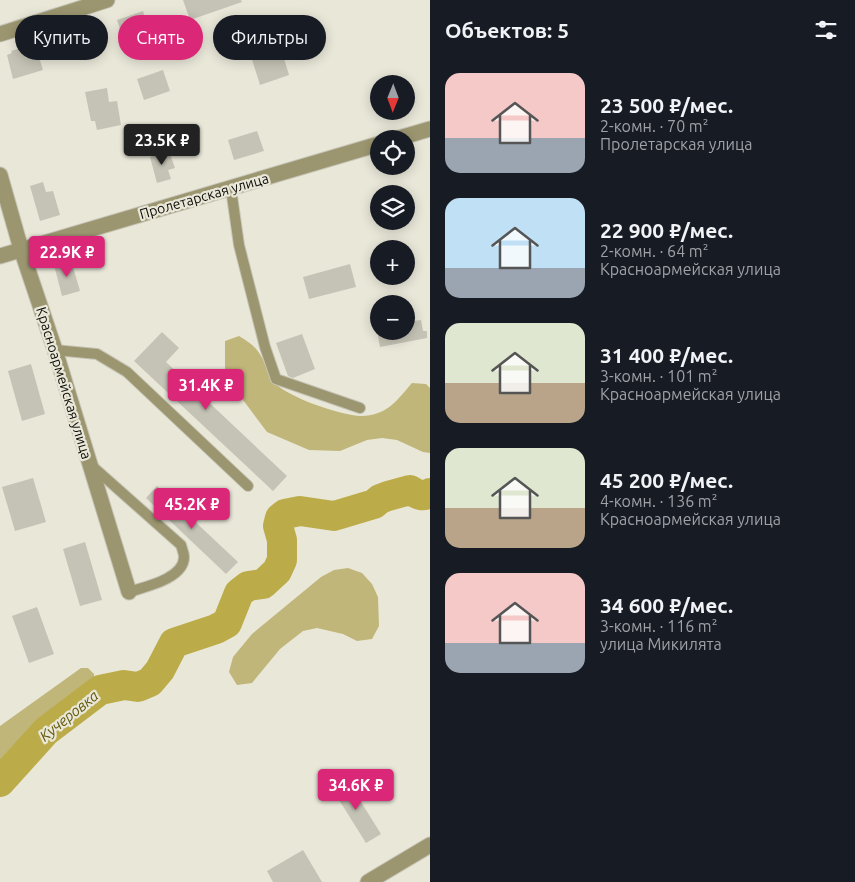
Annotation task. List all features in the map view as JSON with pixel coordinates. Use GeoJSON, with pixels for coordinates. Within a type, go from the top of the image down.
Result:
{"type":"FeatureCollection","features":[{"type":"Feature","properties":{"kind":"street"},"geometry":{"type":"LineString","coordinates":[[0,34],[107,0]]}},
{"type":"Feature","properties":{"kind":"street"},"geometry":{"type":"LineString","coordinates":[[415,133],[430,128]]}},
{"type":"Feature","properties":{"kind":"street","name":"Пролетарская улица"},"geometry":{"type":"LineString","coordinates":[[0,256],[370,147]]}},
{"type":"Feature","properties":{"kind":"street","name":"Красноармейская улица"},"geometry":{"type":"LineString","coordinates":[[0,175],[21,249],[129,592]]}},
{"type":"Feature","properties":{"kind":"street"},"geometry":{"type":"LineString","coordinates":[[368,882],[430,845]]}},
{"type":"Feature","properties":{"kind":"lane"},"geometry":{"type":"LineString","coordinates":[[231,189],[239,245],[265,347],[276,380],[360,408]]}},
{"type":"Feature","properties":{"kind":"lane"},"geometry":{"type":"LineString","coordinates":[[54,350],[97,354],[127,372],[248,486]]}},
{"type":"Feature","properties":{"kind":"lane"},"geometry":{"type":"LineString","coordinates":[[89,464],[181,545],[184,559],[178,570],[166,580],[129,592]]}},
{"type":"Feature","properties":{"kind":"shaded area"},"geometry":{"type":"Polygon","coordinates":[[[239,336],[258,352],[270,377],[278,386],[309,402],[355,416],[383,411],[393,404],[412,383],[426,384],[430,388],[430,453],[423,452],[397,440],[382,438],[367,440],[340,451],[309,450],[267,432],[231,384],[225,370],[225,341],[239,336]]]}},
{"type":"Feature","properties":{"kind":"shaded area"},"geometry":{"type":"Polygon","coordinates":[[[348,568],[362,573],[372,584],[378,597],[379,626],[372,639],[357,641],[343,634],[317,628],[303,631],[280,649],[252,683],[237,685],[229,672],[233,657],[252,634],[321,577],[334,570],[348,568]]]}},
{"type":"Feature","properties":{"kind":"shaded area"},"geometry":{"type":"Polygon","coordinates":[[[81,668],[88,668],[94,674],[94,682],[82,694],[67,697],[31,726],[0,761],[0,726],[81,668]]]}},
{"type":"Feature","properties":{"kind":"building"},"geometry":{"type":"Polygon","coordinates":[[[183,0],[241,0],[242,2],[203,16],[188,15],[183,0]]]}},
{"type":"Feature","properties":{"kind":"building"},"geometry":{"type":"Polygon","coordinates":[[[143,11],[144,15],[131,15],[143,11]]]}},
{"type":"Feature","properties":{"kind":"building"},"geometry":{"type":"Polygon","coordinates":[[[15,50],[15,60],[40,60],[43,70],[13,79],[7,55],[12,53],[11,51],[15,50]]]}},
{"type":"Feature","properties":{"kind":"building"},"geometry":{"type":"Polygon","coordinates":[[[252,60],[284,60],[289,75],[260,85],[252,60]]]}},
{"type":"Feature","properties":{"kind":"building"},"geometry":{"type":"Polygon","coordinates":[[[163,70],[170,91],[144,100],[137,79],[163,70]]]}},
{"type":"Feature","properties":{"kind":"building"},"geometry":{"type":"Polygon","coordinates":[[[107,88],[109,102],[117,101],[121,125],[97,130],[95,121],[91,121],[85,92],[107,88]]]}},
{"type":"Feature","properties":{"kind":"building"},"geometry":{"type":"Polygon","coordinates":[[[257,131],[264,151],[234,160],[228,140],[257,131]]]}},
{"type":"Feature","properties":{"kind":"building"},"geometry":{"type":"Polygon","coordinates":[[[169,151],[175,168],[168,170],[171,179],[157,183],[150,157],[169,151]]]}},
{"type":"Feature","properties":{"kind":"building"},"geometry":{"type":"Polygon","coordinates":[[[43,182],[46,192],[53,191],[60,215],[40,221],[30,186],[43,182]]]}},
{"type":"Feature","properties":{"kind":"building"},"geometry":{"type":"Polygon","coordinates":[[[71,260],[80,291],[62,296],[54,265],[71,260]]]}},
{"type":"Feature","properties":{"kind":"building"},"geometry":{"type":"Polygon","coordinates":[[[350,264],[356,287],[309,299],[303,277],[350,264]]]}},
{"type":"Feature","properties":{"kind":"building"},"geometry":{"type":"Polygon","coordinates":[[[421,320],[423,331],[427,331],[427,338],[380,347],[379,340],[415,340],[415,321],[421,320]]]}},
{"type":"Feature","properties":{"kind":"building"},"geometry":{"type":"Polygon","coordinates":[[[162,332],[179,348],[166,362],[287,476],[273,491],[134,361],[162,332]]]}},
{"type":"Feature","properties":{"kind":"building"},"geometry":{"type":"Polygon","coordinates":[[[302,334],[315,369],[293,378],[288,376],[276,343],[302,334]]]}},
{"type":"Feature","properties":{"kind":"building"},"geometry":{"type":"Polygon","coordinates":[[[31,364],[45,414],[22,421],[8,371],[31,364]]]}},
{"type":"Feature","properties":{"kind":"building"},"geometry":{"type":"Polygon","coordinates":[[[33,478],[46,522],[15,531],[2,487],[33,478]]]}},
{"type":"Feature","properties":{"kind":"building"},"geometry":{"type":"Polygon","coordinates":[[[157,486],[238,562],[226,574],[146,498],[157,486]]]}},
{"type":"Feature","properties":{"kind":"building"},"geometry":{"type":"Polygon","coordinates":[[[85,542],[102,600],[80,606],[63,549],[85,542]]]}},
{"type":"Feature","properties":{"kind":"building"},"geometry":{"type":"Polygon","coordinates":[[[37,607],[54,654],[29,663],[12,616],[37,607]]]}},
{"type":"Feature","properties":{"kind":"building"},"geometry":{"type":"Polygon","coordinates":[[[346,778],[381,834],[366,843],[331,787],[346,778]]]}},
{"type":"Feature","properties":{"kind":"building"},"geometry":{"type":"Polygon","coordinates":[[[303,850],[322,882],[273,882],[267,871],[303,850]]]}},
{"type":"Feature","properties":{"kind":"waterway","name":"Кучеровка"},"geometry":{"type":"LineString","coordinates":[[0,782],[46,731],[100,690],[124,685],[138,687],[150,682],[160,670],[174,643],[216,629],[227,623],[239,593],[248,586],[263,584],[277,571],[282,560],[282,540],[278,526],[280,518],[285,514],[300,511],[334,516],[374,504],[380,499],[410,490],[422,495],[430,493]]}}]}
